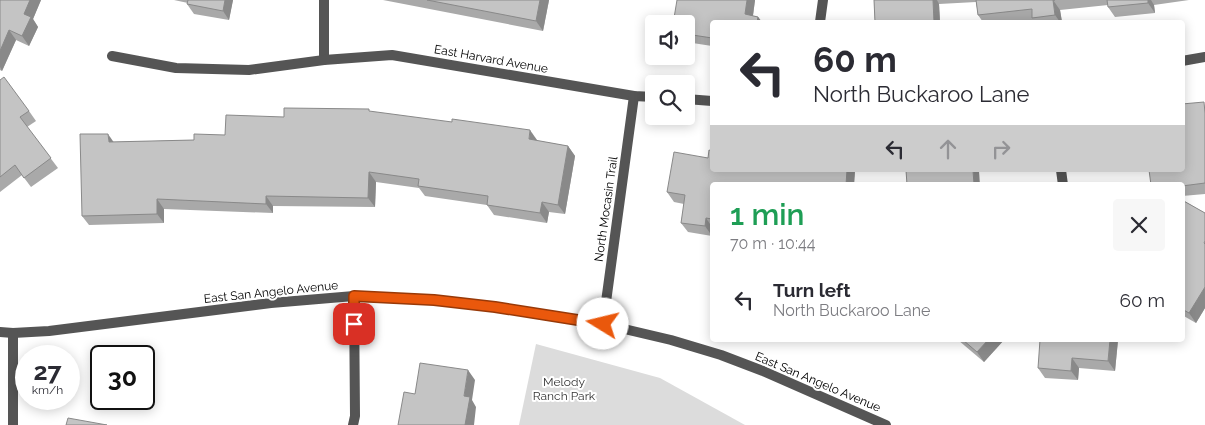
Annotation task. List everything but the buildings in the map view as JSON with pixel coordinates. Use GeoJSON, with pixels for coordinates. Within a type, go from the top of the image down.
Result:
{"type":"FeatureCollection","features":[{"type":"Feature","properties":{"kind":"street"},"geometry":{"type":"LineString","coordinates":[[324,0],[324,60]]}},
{"type":"Feature","properties":{"kind":"street"},"geometry":{"type":"LineString","coordinates":[[820,20],[822,0]]}},
{"type":"Feature","properties":{"kind":"street","name":"East Harvard Avenue"},"geometry":{"type":"LineString","coordinates":[[112,56],[176,68],[249,70],[324,60],[392,55],[645,97]]}},
{"type":"Feature","properties":{"kind":"street"},"geometry":{"type":"LineString","coordinates":[[1185,60],[1205,57]]}},
{"type":"Feature","properties":{"kind":"street","name":"North Mocasin Trail"},"geometry":{"type":"LineString","coordinates":[[603,324],[634,96]]}},
{"type":"Feature","properties":{"kind":"street"},"geometry":{"type":"LineString","coordinates":[[695,100],[710,101]]}},
{"type":"Feature","properties":{"kind":"street"},"geometry":{"type":"LineString","coordinates":[[353,425],[355,416],[354,296]]}},
{"type":"Feature","properties":{"kind":"street","name":"East San Angelo Avenue"},"geometry":{"type":"LineString","coordinates":[[0,332],[13,333],[85,328],[243,306],[354,296],[434,300],[495,307],[603,324],[671,340],[721,355],[787,381],[886,425]]}},
{"type":"Feature","properties":{"kind":"street"},"geometry":{"type":"LineString","coordinates":[[13,333],[13,425]]}},
{"type":"Feature","properties":{"kind":"green space","name":"Melody Ranch Park"},"geometry":{"type":"Polygon","coordinates":[[[536,344],[660,378],[745,425],[519,425],[536,344]]]}},
{"type":"Feature","properties":{"kind":"route"},"geometry":{"type":"LineString","coordinates":[[354,324],[354,296],[434,300],[495,307],[603,324]]}}]}
